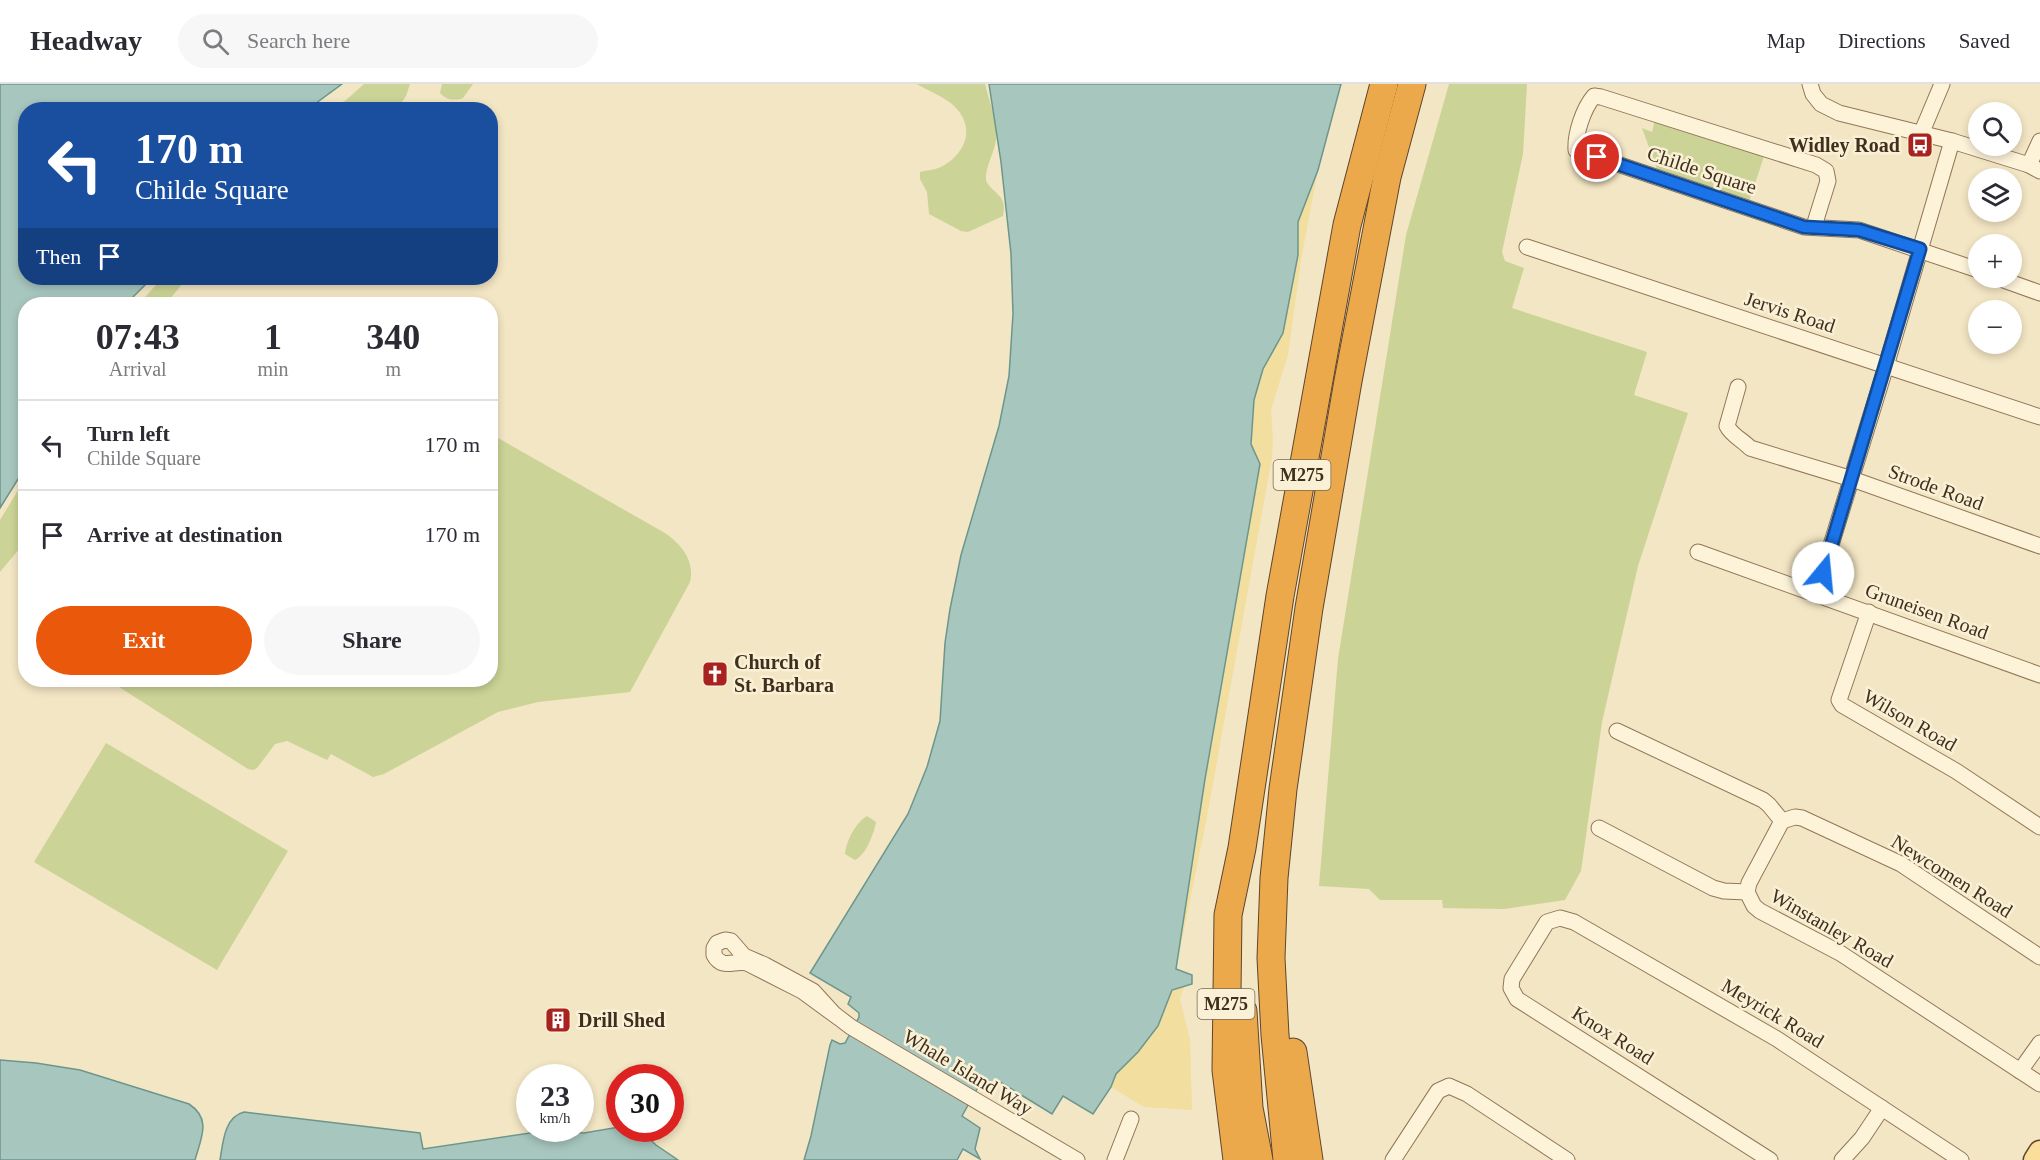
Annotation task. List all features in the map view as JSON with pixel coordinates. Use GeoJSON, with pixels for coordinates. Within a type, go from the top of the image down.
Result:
{"type":"FeatureCollection","features":[{"type":"Feature","properties":{"kind":"highway","name":"M275"},"geometry":{"type":"LineString","coordinates":[[1287,1160],[1276,1046],[1271,958],[1274,878],[1283,789],[1309,608],[1348,381],[1388,177],[1412,84]]}},
{"type":"Feature","properties":{"kind":"highway","name":"M275"},"geometry":{"type":"LineString","coordinates":[[1388,177],[1426,84]]}},
{"type":"Feature","properties":{"kind":"highway","name":"M275"},"geometry":{"type":"LineString","coordinates":[[1237,1160],[1226,1070],[1228,915],[1242,848],[1280,596],[1347,225],[1380,91]]}},
{"type":"Feature","properties":{"kind":"highway","name":"M275"},"geometry":{"type":"LineString","coordinates":[[1278,847],[1290,1029],[1309,1160]]}},
{"type":"Feature","properties":{"kind":"highway","name":"M275"},"geometry":{"type":"LineString","coordinates":[[1242,848],[1243,1007],[1249,1108],[1259,1160]]}},
{"type":"Feature","properties":{"kind":"main road"},"geometry":{"type":"LineString","coordinates":[[2035,1160],[2040,1152]]}},
{"type":"Feature","properties":{"kind":"street"},"geometry":{"type":"LineString","coordinates":[[1921,134],[1942,84]]}},
{"type":"Feature","properties":{"kind":"street"},"geometry":{"type":"LineString","coordinates":[[1811,89],[1821,104],[1839,113],[1952,141],[2035,168],[2040,141]]}},
{"type":"Feature","properties":{"kind":"street","name":"Childe Square"},"geometry":{"type":"LineString","coordinates":[[1814,226],[1828,181],[1826,171],[1816,165],[1601,97],[1594,96],[1588,103],[1575,141],[1576,150],[1804,227],[1859,230],[1968,266]]}},
{"type":"Feature","properties":{"kind":"street"},"geometry":{"type":"LineString","coordinates":[[1816,594],[1952,141]]}},
{"type":"Feature","properties":{"kind":"street","name":"Jervis Road"},"geometry":{"type":"LineString","coordinates":[[1527,247],[2040,417]]}},
{"type":"Feature","properties":{"kind":"street"},"geometry":{"type":"LineString","coordinates":[[2022,287],[2040,293]]}},
{"type":"Feature","properties":{"kind":"street"},"geometry":{"type":"LineString","coordinates":[[1736,436],[1730,431],[1728,421],[1738,387]]}},
{"type":"Feature","properties":{"kind":"street"},"geometry":{"type":"LineString","coordinates":[[1716,429],[1736,436]]}},
{"type":"Feature","properties":{"kind":"street","name":"Strode Road"},"geometry":{"type":"LineString","coordinates":[[1736,436],[1750,448],[1852,479],[2040,546]]}},
{"type":"Feature","properties":{"kind":"street","name":"Gruneisen Road"},"geometry":{"type":"LineString","coordinates":[[1698,552],[2040,675]]}},
{"type":"Feature","properties":{"kind":"street","name":"Wilson Road"},"geometry":{"type":"LineString","coordinates":[[1869,612],[1839,700],[1842,705],[1956,771],[2040,827]]}},
{"type":"Feature","properties":{"kind":"street"},"geometry":{"type":"LineString","coordinates":[[1617,731],[1763,800],[1782,821],[1749,883],[1747,892]]}},
{"type":"Feature","properties":{"kind":"street","name":"Newcomen Road"},"geometry":{"type":"LineString","coordinates":[[1782,821],[1795,817],[1802,818],[1901,864],[2040,957]]}},
{"type":"Feature","properties":{"kind":"street","name":"Winstanley Road"},"geometry":{"type":"LineString","coordinates":[[1599,828],[1713,888],[1747,892],[1760,912],[1840,953],[2040,1084]]}},
{"type":"Feature","properties":{"kind":"street","name":"Meyrick Road"},"geometry":{"type":"LineString","coordinates":[[1555,918],[1564,918],[1574,922],[1749,1022],[1961,1160]]}},
{"type":"Feature","properties":{"kind":"street","name":"Knox Road"},"geometry":{"type":"LineString","coordinates":[[1555,918],[1544,926],[1512,979],[1511,988],[1517,999],[1770,1160]]}},
{"type":"Feature","properties":{"kind":"street"},"geometry":{"type":"LineString","coordinates":[[727,940],[734,943],[744,956],[760,962],[813,991],[838,1018],[802,991],[745,962],[725,964],[718,962],[714,955],[714,948],[719,942],[727,940]]}},
{"type":"Feature","properties":{"kind":"street"},"geometry":{"type":"LineString","coordinates":[[731,963],[737,957],[738,949]]}},
{"type":"Feature","properties":{"kind":"street","name":"Whale Island Way"},"geometry":{"type":"LineString","coordinates":[[838,1018],[984,1107],[1077,1160]]}},
{"type":"Feature","properties":{"kind":"street"},"geometry":{"type":"LineString","coordinates":[[2020,1071],[2040,1043]]}},
{"type":"Feature","properties":{"kind":"street"},"geometry":{"type":"LineString","coordinates":[[1393,1160],[1438,1091],[1449,1086],[1467,1094],[1567,1160]]}},
{"type":"Feature","properties":{"kind":"street"},"geometry":{"type":"LineString","coordinates":[[1842,1160],[1862,1138],[1882,1108]]}},
{"type":"Feature","properties":{"kind":"street"},"geometry":{"type":"LineString","coordinates":[[1115,1160],[1131,1119]]}},
{"type":"Feature","properties":{"kind":"green space"},"geometry":{"type":"Polygon","coordinates":[[[364,84],[410,84],[402,102],[342,102],[364,84]]]}},
{"type":"Feature","properties":{"kind":"green space"},"geometry":{"type":"Polygon","coordinates":[[[442,84],[473,84],[463,98],[453,100],[440,93],[442,84]]]}},
{"type":"Feature","properties":{"kind":"green space"},"geometry":{"type":"Polygon","coordinates":[[[917,84],[985,84],[996,133],[986,181],[1002,199],[1003,216],[968,232],[961,231],[929,214],[927,192],[920,179],[920,172],[940,167],[958,154],[966,138],[966,130],[965,121],[953,105],[917,84]]]}},
{"type":"Feature","properties":{"kind":"green space"},"geometry":{"type":"Polygon","coordinates":[[[1449,84],[1527,84],[1523,154],[1502,252],[1505,261],[1524,268],[1512,308],[1647,352],[1634,395],[1688,413],[1638,566],[1602,722],[1581,871],[1565,900],[1504,909],[1443,908],[1442,900],[1380,900],[1369,889],[1319,886],[1338,659],[1406,235],[1449,84]]]}},
{"type":"Feature","properties":{"kind":"green space"},"geometry":{"type":"Polygon","coordinates":[[[1655,120],[1764,156],[1749,202],[1658,172],[1642,128],[1652,132],[1655,120]]]}},
{"type":"Feature","properties":{"kind":"green space"},"geometry":{"type":"Polygon","coordinates":[[[156,285],[181,285],[172,297],[145,297],[156,285]]]}},
{"type":"Feature","properties":{"kind":"green space"},"geometry":{"type":"Polygon","coordinates":[[[498,438],[665,533],[682,548],[689,560],[690,582],[630,692],[538,702],[498,712],[384,774],[373,777],[331,754],[327,760],[287,741],[275,744],[257,768],[248,769],[119,687],[498,687],[498,438]]]}},
{"type":"Feature","properties":{"kind":"green space"},"geometry":{"type":"Polygon","coordinates":[[[18,490],[18,550],[0,572],[0,520],[18,490]]]}},
{"type":"Feature","properties":{"kind":"green space"},"geometry":{"type":"Polygon","coordinates":[[[106,743],[288,851],[217,970],[34,862],[106,743]]]}},
{"type":"Feature","properties":{"kind":"green space"},"geometry":{"type":"Polygon","coordinates":[[[867,816],[876,822],[875,827],[866,849],[855,860],[845,854],[846,849],[855,828],[867,816]]]}},
{"type":"Feature","properties":{"kind":"sand"},"geometry":{"type":"Polygon","coordinates":[[[1305,84],[1341,84],[1318,170],[1301,260],[1288,355],[1271,410],[1272,458],[1206,822],[1176,969],[1192,975],[1192,984],[1184,987],[1180,999],[1190,1040],[1192,1110],[1144,1107],[1111,1087],[1093,1114],[1305,84]]]}},
{"type":"Feature","properties":{"kind":"water"},"geometry":{"type":"Polygon","coordinates":[[[0,84],[342,84],[318,102],[18,102],[18,285],[145,285],[133,297],[18,297],[18,479],[0,508],[0,84]]]}},
{"type":"Feature","properties":{"kind":"water"},"geometry":{"type":"Polygon","coordinates":[[[989,84],[1341,84],[1318,170],[1298,222],[1298,255],[1283,333],[1263,369],[1254,400],[1251,444],[1260,464],[1205,779],[1176,969],[1192,975],[1192,984],[1172,990],[1158,1026],[1138,1052],[1116,1074],[1111,1087],[1093,1114],[1063,1096],[1052,1114],[997,1080],[991,1088],[981,1082],[962,1116],[980,1128],[975,1149],[980,1159],[963,1149],[957,1160],[804,1160],[830,1045],[832,1040],[840,1044],[845,1043],[859,1017],[859,1013],[848,1004],[851,997],[810,973],[908,814],[927,767],[940,721],[945,643],[961,555],[999,426],[1009,376],[1013,314],[1011,254],[1001,162],[989,84]]]}},
{"type":"Feature","properties":{"kind":"water"},"geometry":{"type":"Polygon","coordinates":[[[0,1060],[80,1070],[189,1104],[196,1110],[203,1123],[202,1137],[195,1160],[0,1160],[0,1060]]]}},
{"type":"Feature","properties":{"kind":"water"},"geometry":{"type":"Polygon","coordinates":[[[244,1112],[420,1133],[423,1149],[516,1135],[516,1142],[594,1142],[594,1131],[606,1129],[606,1142],[653,1142],[678,1160],[220,1160],[228,1125],[237,1115],[244,1112]]]}},
{"type":"Feature","properties":{"kind":"place","name":"Widley Road"},"geometry":{"type":"Point","coordinates":[1920,145]}},
{"type":"Feature","properties":{"kind":"place","name":"Church of St. Barbara"},"geometry":{"type":"Point","coordinates":[715,674]}},
{"type":"Feature","properties":{"kind":"place","name":"Drill Shed"},"geometry":{"type":"Point","coordinates":[558,1020]}},
{"type":"Feature","properties":{"kind":"route"},"geometry":{"type":"LineString","coordinates":[[1597,157],[1804,227],[1859,230],[1920,249],[1823,573]]}}]}
